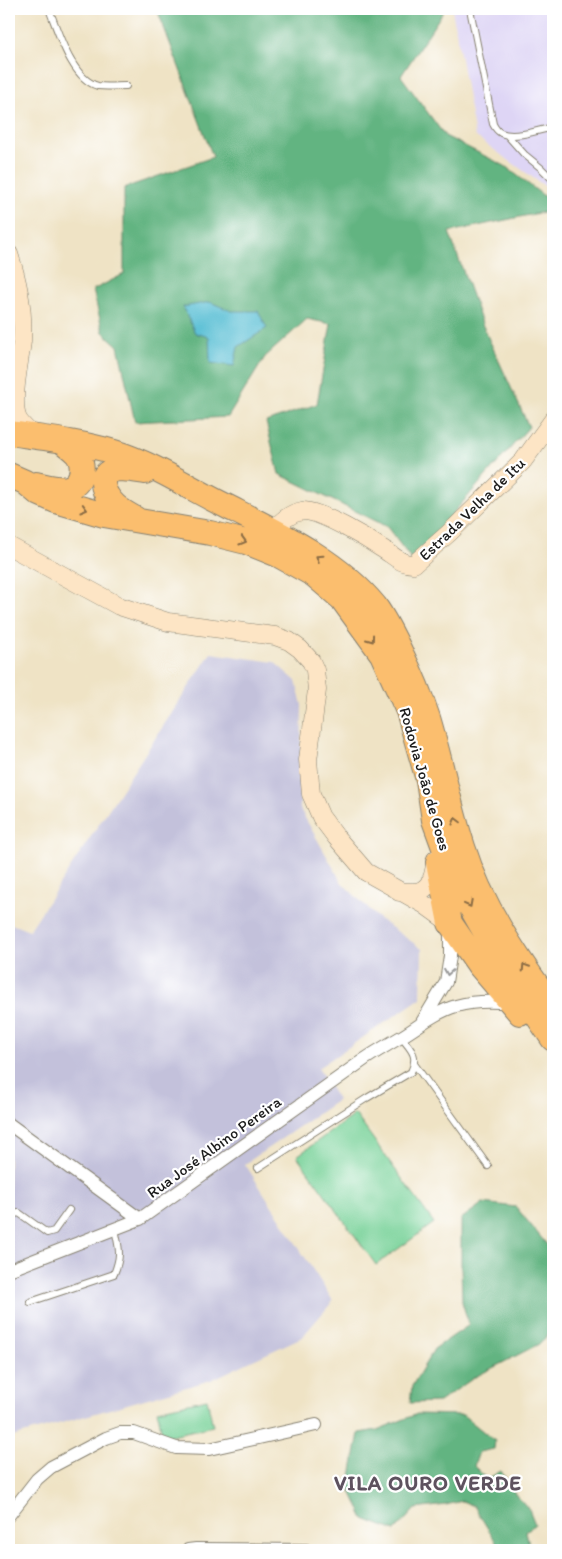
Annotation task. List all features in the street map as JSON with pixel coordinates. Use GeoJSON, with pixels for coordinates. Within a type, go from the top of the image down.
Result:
{"type":"FeatureCollection","features":[{"type":"Feature","properties":{"kind":"highway","name":"Rodovia João de Goes"},"geometry":{"type":"LineString","coordinates":[[9,433],[86,445],[115,452],[159,470],[273,530],[322,560],[353,584],[375,607],[391,630],[413,678],[428,718],[463,847],[473,876],[501,929],[526,970],[553,1007]]}},
{"type":"Feature","properties":{"kind":"highway"},"geometry":{"type":"LineString","coordinates":[[17,478],[60,489],[70,487],[78,482],[82,475],[79,457],[63,442]]}},
{"type":"Feature","properties":{"kind":"highway"},"geometry":{"type":"LineString","coordinates":[[138,521],[111,502],[103,484],[104,476],[108,472],[126,469],[145,472],[183,484]]}},
{"type":"Feature","properties":{"kind":"highway","name":"Rodovia João de Goes"},"geometry":{"type":"LineString","coordinates":[[17,478],[56,501],[104,515],[210,533],[246,542],[278,554],[314,575],[342,600],[382,654],[408,711],[428,780],[434,820],[457,883],[510,977],[553,1039]]}},
{"type":"Feature","properties":{"kind":"highway"},"geometry":{"type":"LineString","coordinates":[[434,820],[437,854],[450,923],[479,965],[510,1003],[553,1049]]}},
{"type":"Feature","properties":{"kind":"main road"},"geometry":{"type":"LineString","coordinates":[[9,254],[17,287],[22,322],[17,373],[17,418],[35,437]]}},
{"type":"Feature","properties":{"kind":"main road"},"geometry":{"type":"LineString","coordinates":[[9,392],[17,373]]}},
{"type":"Feature","properties":{"kind":"main road","name":"Estrada Velha de Itu"},"geometry":{"type":"LineString","coordinates":[[273,530],[289,515],[308,511],[369,540],[404,563],[414,564],[449,533],[523,461],[553,420]]}},
{"type":"Feature","properties":{"kind":"main road"},"geometry":{"type":"LineString","coordinates":[[9,546],[119,606],[168,622],[275,636],[289,641],[300,649],[311,661],[315,670],[317,690],[308,760],[311,794],[322,817],[336,837],[366,872],[425,906],[450,923]]}},
{"type":"Feature","properties":{"kind":"main road"},"geometry":{"type":"LineString","coordinates":[[399,892],[420,891],[429,884],[433,875],[437,854]]}},
{"type":"Feature","properties":{"kind":"street","name":"Rua José Albino Pereira"},"geometry":{"type":"LineString","coordinates":[[422,1022],[446,982],[450,956],[450,923]]}},
{"type":"Feature","properties":{"kind":"street","name":"Rua José Albino Pereira"},"geometry":{"type":"LineString","coordinates":[[9,1270],[140,1219],[364,1059],[402,1037],[422,1022],[455,1006],[475,1002],[494,1001],[510,1003]]}},
{"type":"Feature","properties":{"kind":"street"},"geometry":{"type":"LineString","coordinates":[[9,1124],[140,1219]]}},
{"type":"Feature","properties":{"kind":"street"},"geometry":{"type":"LineString","coordinates":[[9,1515],[37,1479],[51,1466],[106,1438],[120,1433],[134,1433],[176,1448],[210,1449],[316,1425]]}},
{"type":"Feature","properties":{"kind":"street"},"geometry":{"type":"LineString","coordinates":[[188,1550],[306,1550]]}},
{"type":"Feature","properties":{"kind":"lane"},"geometry":{"type":"LineString","coordinates":[[49,9],[70,60],[80,75],[97,86],[126,86]]}},
{"type":"Feature","properties":{"kind":"lane"},"geometry":{"type":"LineString","coordinates":[[470,9],[493,124],[497,130],[507,135],[524,154],[553,180]]}},
{"type":"Feature","properties":{"kind":"lane"},"geometry":{"type":"LineString","coordinates":[[507,135],[529,133],[553,127]]}},
{"type":"Feature","properties":{"kind":"lane"},"geometry":{"type":"LineString","coordinates":[[258,1168],[411,1072],[415,1065],[415,1055],[402,1037]]}},
{"type":"Feature","properties":{"kind":"lane"},"geometry":{"type":"LineString","coordinates":[[415,1065],[488,1166]]}},
{"type":"Feature","properties":{"kind":"lane"},"geometry":{"type":"LineString","coordinates":[[9,1214],[19,1213],[47,1233],[54,1231],[69,1210]]}},
{"type":"Feature","properties":{"kind":"lane"},"geometry":{"type":"LineString","coordinates":[[30,1302],[114,1274],[119,1262],[120,1252],[115,1229]]}},
{"type":"Feature","properties":{"kind":"shaded area"},"geometry":{"type":"Polygon","coordinates":[[[452,9],[553,9],[553,192],[475,136],[452,9]]]}},
{"type":"Feature","properties":{"kind":"shaded area"},"geometry":{"type":"Polygon","coordinates":[[[211,653],[274,662],[296,681],[302,705],[300,809],[342,883],[378,918],[422,949],[421,998],[318,1068],[338,1100],[245,1164],[333,1301],[302,1337],[211,1380],[9,1438],[9,923],[29,931],[211,653]]]}},
{"type":"Feature","properties":{"kind":"green space"},"geometry":{"type":"Polygon","coordinates":[[[157,9],[445,9],[401,76],[445,136],[505,166],[553,203],[553,210],[449,232],[483,326],[529,427],[412,560],[387,527],[279,474],[266,422],[317,404],[331,324],[307,319],[265,357],[228,417],[135,422],[118,346],[103,332],[93,290],[124,274],[124,188],[213,157],[157,9]]]}},
{"type":"Feature","properties":{"kind":"green space"},"geometry":{"type":"Polygon","coordinates":[[[355,1114],[434,1223],[376,1265],[297,1156],[355,1114]]]}},
{"type":"Feature","properties":{"kind":"green space"},"geometry":{"type":"Polygon","coordinates":[[[483,1203],[516,1207],[553,1252],[553,1328],[541,1343],[475,1377],[439,1402],[410,1403],[412,1386],[434,1349],[469,1325],[462,1302],[461,1219],[483,1203]]]}},
{"type":"Feature","properties":{"kind":"green space"},"geometry":{"type":"Polygon","coordinates":[[[207,1399],[213,1426],[163,1437],[157,1410],[207,1399]]]}},
{"type":"Feature","properties":{"kind":"green space"},"geometry":{"type":"Polygon","coordinates":[[[417,1414],[463,1415],[495,1441],[494,1449],[479,1452],[474,1466],[487,1479],[501,1471],[516,1495],[529,1509],[535,1524],[526,1531],[530,1550],[501,1550],[474,1506],[462,1501],[415,1509],[395,1531],[364,1519],[349,1487],[359,1433],[377,1430],[417,1414]]]}},
{"type":"Feature","properties":{"kind":"water"},"geometry":{"type":"Polygon","coordinates":[[[210,302],[231,311],[258,311],[267,328],[238,347],[234,366],[210,363],[209,337],[195,333],[183,307],[210,302]]]}},
{"type":"Feature","properties":{"kind":"district","name":"VILA OURO VERDE"},"geometry":{"type":"Point","coordinates":[428,1482]}}]}
